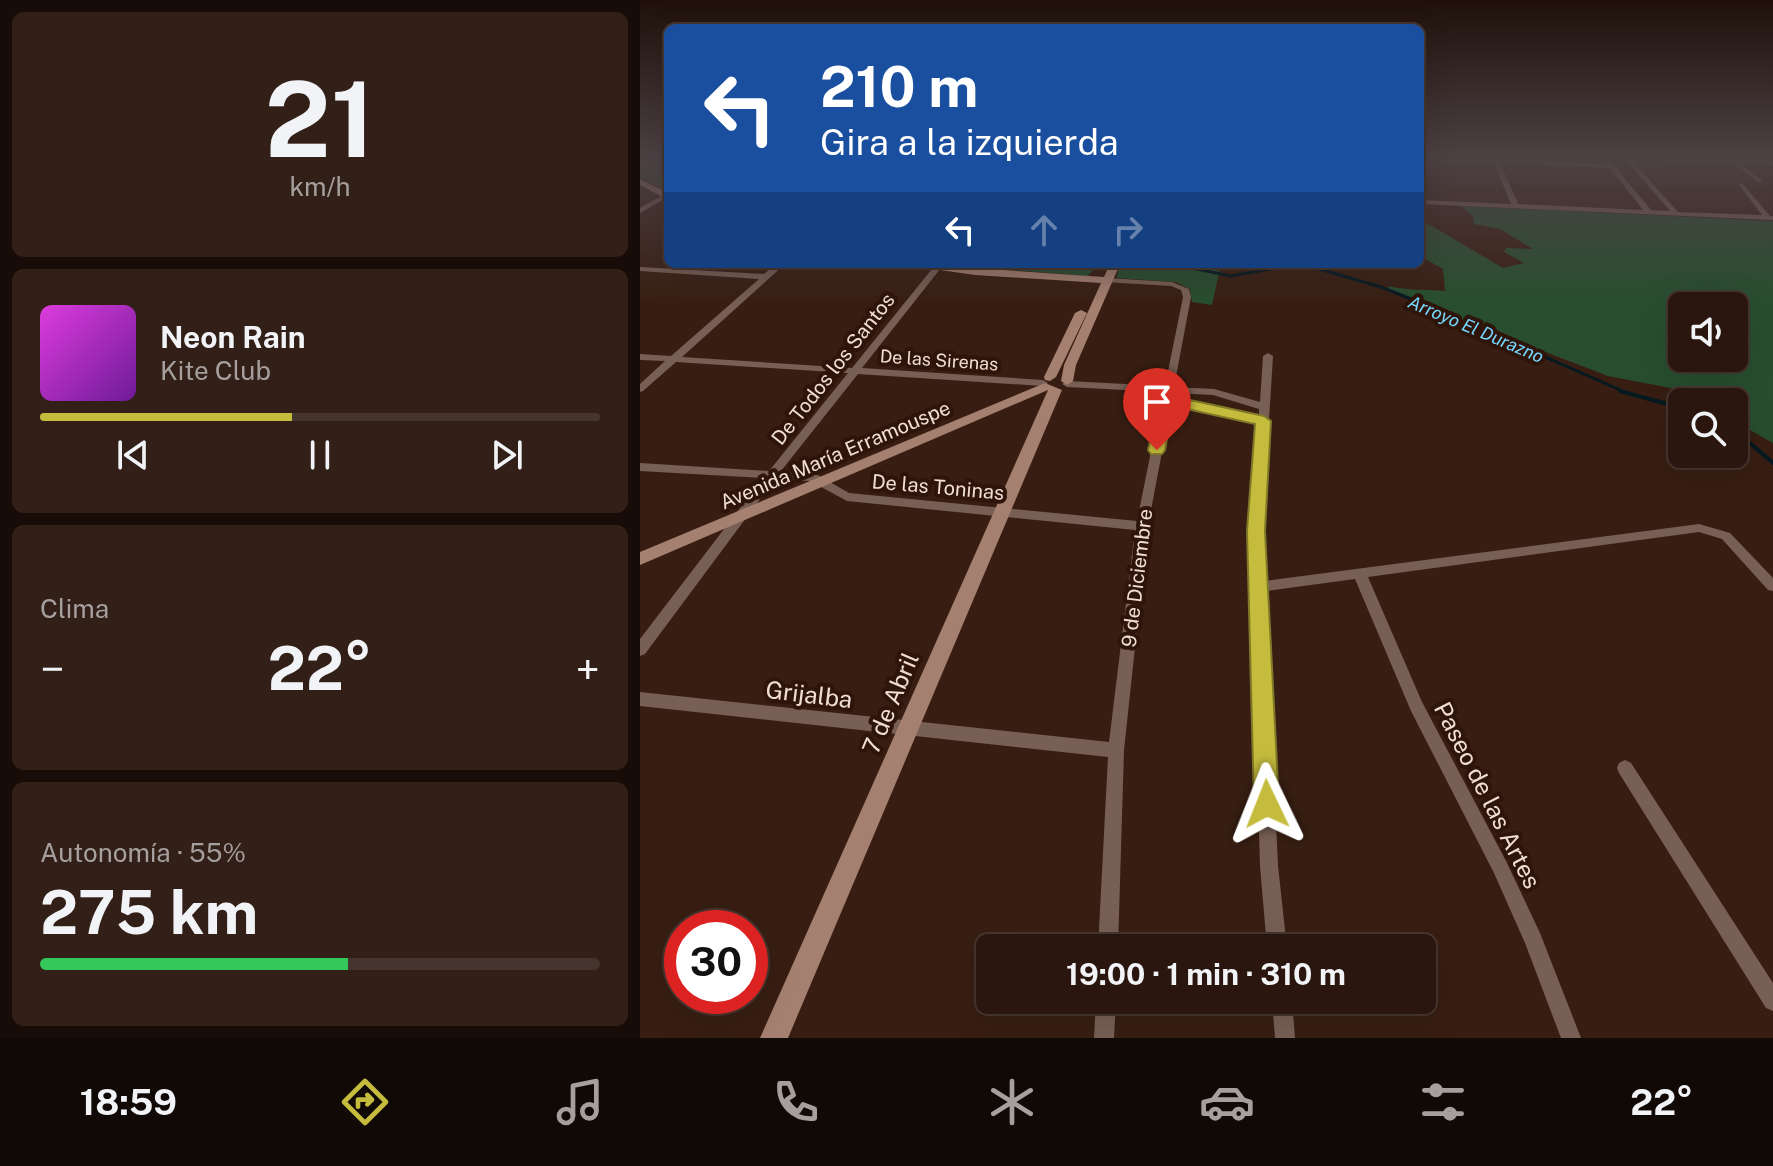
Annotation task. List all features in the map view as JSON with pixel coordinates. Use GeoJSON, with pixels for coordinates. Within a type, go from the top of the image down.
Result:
{"type":"FeatureCollection","features":[{"type":"Feature","properties":{"kind":"main road"},"geometry":{"type":"LineString","coordinates":[[961,268],[1102,280]]}},
{"type":"Feature","properties":{"kind":"main road","name":"7 de Abril"},"geometry":{"type":"LineString","coordinates":[[774,1038],[1054,384],[1070,365],[1107,268]]}},
{"type":"Feature","properties":{"kind":"main road","name":"Avenida María Erramouspe"},"geometry":{"type":"LineString","coordinates":[[640,559],[1054,384]]}},
{"type":"Feature","properties":{"kind":"street"},"geometry":{"type":"LineString","coordinates":[[1526,207],[1771,218]]}},
{"type":"Feature","properties":{"kind":"street"},"geometry":{"type":"LineString","coordinates":[[1645,207],[1649,213]]}},
{"type":"Feature","properties":{"kind":"street"},"geometry":{"type":"LineString","coordinates":[[1670,207],[1676,214]]}},
{"type":"Feature","properties":{"kind":"street"},"geometry":{"type":"LineString","coordinates":[[640,389],[776,268]]}},
{"type":"Feature","properties":{"kind":"street","name":"De Todos los Santos"},"geometry":{"type":"LineString","coordinates":[[640,650],[853,370],[936,268]]}},
{"type":"Feature","properties":{"kind":"street"},"geometry":{"type":"LineString","coordinates":[[640,269],[766,277]]}},
{"type":"Feature","properties":{"kind":"street","name":"9 de Diciembre"},"geometry":{"type":"LineString","coordinates":[[1102,280],[1172,284],[1185,289],[1187,297],[1142,526],[1116,750],[1109,934]]}},
{"type":"Feature","properties":{"kind":"street"},"geometry":{"type":"LineString","coordinates":[[1268,356],[1256,531],[1269,866],[1276,934]]}},
{"type":"Feature","properties":{"kind":"street","name":"De las Sirenas"},"geometry":{"type":"LineString","coordinates":[[640,357],[1168,394],[1221,393],[1265,401]]}},
{"type":"Feature","properties":{"kind":"street"},"geometry":{"type":"LineString","coordinates":[[1168,394],[1264,421]]}},
{"type":"Feature","properties":{"kind":"street","name":"De las Toninas"},"geometry":{"type":"LineString","coordinates":[[640,467],[812,477],[824,481],[847,497],[1142,526]]}},
{"type":"Feature","properties":{"kind":"street"},"geometry":{"type":"LineString","coordinates":[[1259,587],[1699,528],[1721,533],[1733,541],[1773,586]]}},
{"type":"Feature","properties":{"kind":"street","name":"Paseo de las Artes"},"geometry":{"type":"LineString","coordinates":[[1360,575],[1416,706],[1511,891],[1571,1038]]}},
{"type":"Feature","properties":{"kind":"street","name":"Grijalba"},"geometry":{"type":"LineString","coordinates":[[640,699],[1116,750]]}},
{"type":"Feature","properties":{"kind":"street"},"geometry":{"type":"LineString","coordinates":[[1625,768],[1773,1001]]}},
{"type":"Feature","properties":{"kind":"street"},"geometry":{"type":"LineString","coordinates":[[1104,1038],[1105,1014]]}},
{"type":"Feature","properties":{"kind":"street"},"geometry":{"type":"LineString","coordinates":[[1283,1014],[1285,1038]]}},
{"type":"Feature","properties":{"kind":"green space"},"geometry":{"type":"Polygon","coordinates":[[[1463,207],[1773,221],[1773,443],[1748,429],[1748,388],[1671,388],[1608,376],[1390,292],[1388,286],[1445,291],[1443,269],[1424,258],[1424,221],[1503,268],[1524,263],[1504,252],[1506,248],[1533,249],[1500,229],[1474,224],[1474,218],[1463,207]]]}},
{"type":"Feature","properties":{"kind":"green space"},"geometry":{"type":"Polygon","coordinates":[[[987,268],[1095,268],[1088,276],[987,268]]]}},
{"type":"Feature","properties":{"kind":"green space"},"geometry":{"type":"Polygon","coordinates":[[[1118,268],[1220,268],[1212,305],[1192,302],[1190,289],[1176,282],[1117,278],[1118,268]]]}},
{"type":"Feature","properties":{"kind":"waterway","name":"Arroyo El Durazno"},"geometry":{"type":"LineString","coordinates":[[1192,268],[1231,276],[1277,268]]}},
{"type":"Feature","properties":{"kind":"waterway","name":"Arroyo El Durazno"},"geometry":{"type":"LineString","coordinates":[[1316,268],[1381,287],[1444,312],[1479,331],[1500,337],[1627,393]]}},
{"type":"Feature","properties":{"kind":"waterway","name":"Arroyo El Durazno"},"geometry":{"type":"LineString","coordinates":[[1620,391],[1627,393]]}},
{"type":"Feature","properties":{"kind":"waterway","name":"Arroyo El Durazno"},"geometry":{"type":"LineString","coordinates":[[1627,393],[1668,404]]}},
{"type":"Feature","properties":{"kind":"waterway","name":"Arroyo El Durazno"},"geometry":{"type":"LineString","coordinates":[[1748,442],[1773,463]]}},
{"type":"Feature","properties":{"kind":"route"},"geometry":{"type":"LineString","coordinates":[[1157,450],[1167,400],[1264,421],[1256,531],[1267,804]]}}]}
